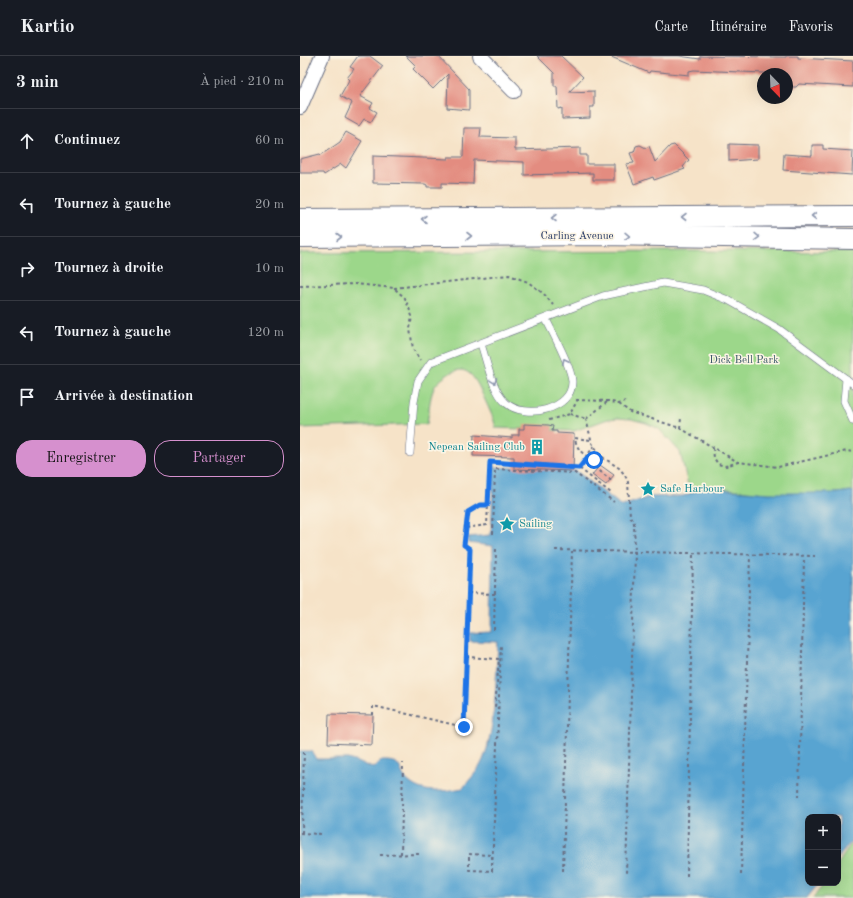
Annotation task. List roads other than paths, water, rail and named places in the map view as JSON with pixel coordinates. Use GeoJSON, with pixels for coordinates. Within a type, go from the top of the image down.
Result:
{"type":"FeatureCollection","features":[{"type":"Feature","properties":{"kind":"main road","name":"Carling Avenue"},"geometry":{"type":"LineString","coordinates":[[300,219],[853,216]]}},
{"type":"Feature","properties":{"kind":"main road","name":"Carling Avenue"},"geometry":{"type":"LineString","coordinates":[[300,237],[609,236],[853,239]]}},
{"type":"Feature","properties":{"kind":"street"},"geometry":{"type":"LineString","coordinates":[[300,107],[322,56]]}},
{"type":"Feature","properties":{"kind":"street"},"geometry":{"type":"LineString","coordinates":[[480,56],[514,91]]}},
{"type":"Feature","properties":{"kind":"lane"},"geometry":{"type":"LineString","coordinates":[[410,453],[411,426],[418,381],[431,362],[603,296],[663,283],[703,290],[728,300],[780,329],[853,384]]}},
{"type":"Feature","properties":{"kind":"lane"},"geometry":{"type":"LineString","coordinates":[[481,344],[496,387],[507,404],[521,410],[538,412],[558,404],[568,396],[572,381],[546,319]]}},
{"type":"Feature","properties":{"kind":"lane"},"geometry":{"type":"LineString","coordinates":[[846,379],[844,402],[853,421]]}},
{"type":"Feature","properties":{"kind":"water"},"geometry":{"type":"Polygon","coordinates":[[[494,467],[576,471],[622,506],[649,497],[683,496],[705,488],[768,493],[853,492],[853,839],[841,854],[841,814],[805,814],[805,886],[817,886],[807,898],[300,898],[300,751],[312,751],[316,759],[348,759],[374,768],[381,761],[394,762],[400,767],[405,778],[409,782],[421,789],[435,791],[463,788],[480,766],[485,754],[492,723],[496,688],[498,642],[470,641],[470,633],[492,632],[493,546],[468,543],[468,537],[491,535],[494,467]]]}},
{"type":"Feature","properties":{"kind":"place","name":"Nepean Sailing Club"},"geometry":{"type":"Point","coordinates":[537,447]}},
{"type":"Feature","properties":{"kind":"place","name":"Safe Harbour"},"geometry":{"type":"Point","coordinates":[648,489]}},
{"type":"Feature","properties":{"kind":"place","name":"Sailing"},"geometry":{"type":"Point","coordinates":[507,524]}},
{"type":"Feature","properties":{"kind":"park label","name":"Dick Bell Park"},"geometry":{"type":"Point","coordinates":[744,360]}}]}
